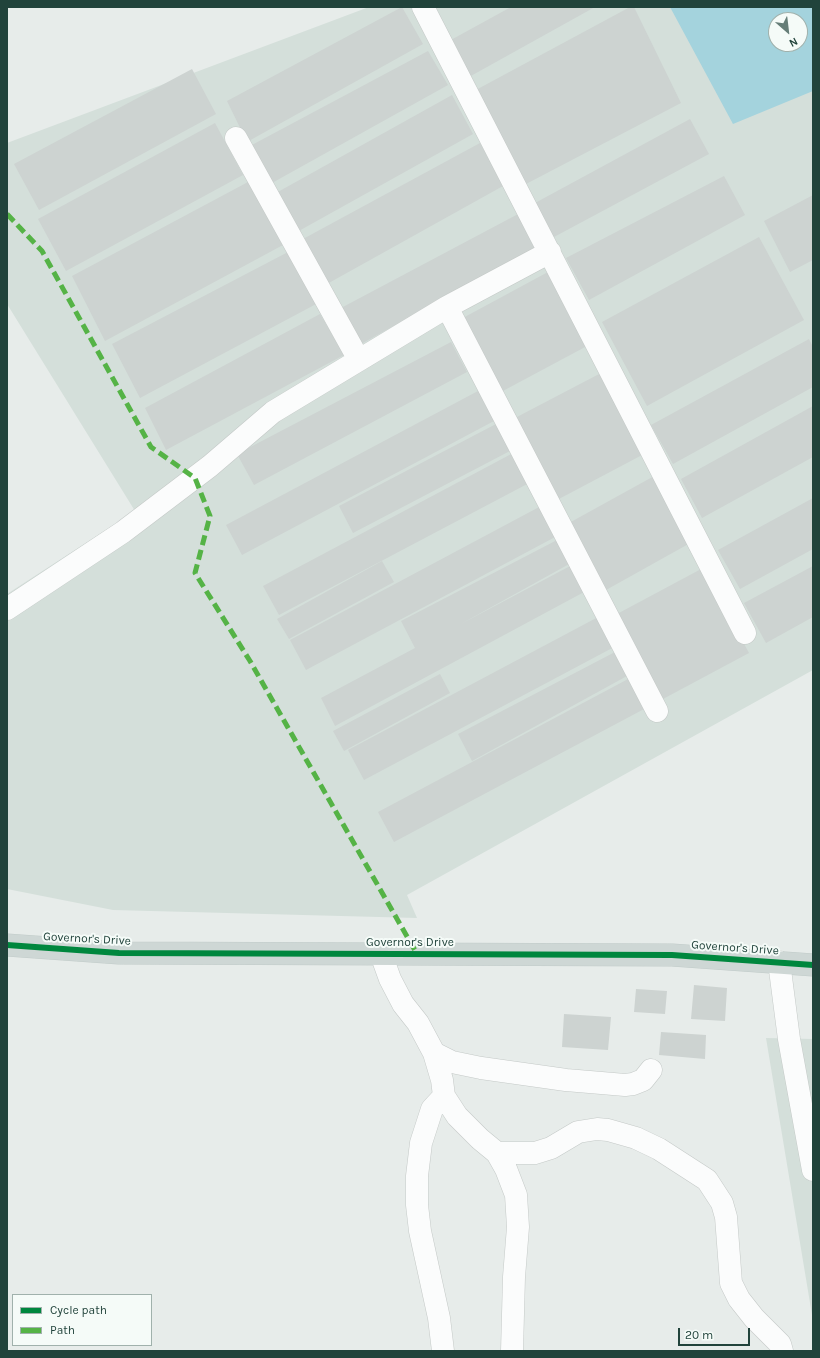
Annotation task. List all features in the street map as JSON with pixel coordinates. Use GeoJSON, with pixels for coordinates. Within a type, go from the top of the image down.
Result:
{"type":"FeatureCollection","features":[{"type":"Feature","properties":{"kind":"main road","name":"Governor's Drive"},"geometry":{"type":"LineString","coordinates":[[7,945],[119,953],[672,955],[813,965]]}},
{"type":"Feature","properties":{"kind":"lane"},"geometry":{"type":"LineString","coordinates":[[423,7],[745,632]]}},
{"type":"Feature","properties":{"kind":"lane"},"geometry":{"type":"LineString","coordinates":[[236,138],[359,360]]}},
{"type":"Feature","properties":{"kind":"lane"},"geometry":{"type":"LineString","coordinates":[[7,609],[123,532],[210,466],[273,412],[446,307],[550,252]]}},
{"type":"Feature","properties":{"kind":"lane"},"geometry":{"type":"LineString","coordinates":[[446,307],[657,711]]}},
{"type":"Feature","properties":{"kind":"lane"},"geometry":{"type":"LineString","coordinates":[[381,954],[390,979],[403,1004],[418,1023],[434,1053],[442,1080],[444,1096],[457,1116],[480,1139],[497,1153],[506,1169],[516,1201],[518,1227],[514,1277],[512,1351]]}},
{"type":"Feature","properties":{"kind":"lane"},"geometry":{"type":"LineString","coordinates":[[779,962],[789,1039],[813,1170]]}},
{"type":"Feature","properties":{"kind":"lane"},"geometry":{"type":"LineString","coordinates":[[434,1053],[452,1062],[481,1068],[566,1080],[625,1085],[643,1080],[651,1070]]}},
{"type":"Feature","properties":{"kind":"lane"},"geometry":{"type":"LineString","coordinates":[[443,1351],[439,1318],[420,1231],[416,1204],[417,1176],[421,1143],[432,1109],[444,1096]]}},
{"type":"Feature","properties":{"kind":"lane"},"geometry":{"type":"LineString","coordinates":[[497,1153],[535,1153],[551,1148],[578,1132],[597,1129],[608,1130],[636,1138],[659,1149],[707,1180],[722,1203],[726,1217],[731,1283],[739,1299],[754,1318],[780,1344],[782,1351]]}},
{"type":"Feature","properties":{"kind":"shaded area"},"geometry":{"type":"Polygon","coordinates":[[[369,7],[813,7],[813,670],[407,895],[417,918],[113,910],[7,889],[7,594],[135,511],[7,304],[7,143],[369,7]]]}},
{"type":"Feature","properties":{"kind":"shaded area"},"geometry":{"type":"Polygon","coordinates":[[[766,1038],[813,1039],[813,1321],[766,1038]]]}},
{"type":"Feature","properties":{"kind":"water"},"geometry":{"type":"Polygon","coordinates":[[[670,7],[813,7],[813,91],[733,124],[670,7]]]}},
{"type":"Feature","properties":{"kind":"building"},"geometry":{"type":"Polygon","coordinates":[[[402,7],[423,44],[247,142],[227,101],[402,7]]]}},
{"type":"Feature","properties":{"kind":"building"},"geometry":{"type":"Polygon","coordinates":[[[511,7],[595,7],[469,77],[449,41],[511,7]]]}},
{"type":"Feature","properties":{"kind":"building"},"geometry":{"type":"Polygon","coordinates":[[[630,7],[634,7],[681,103],[526,184],[474,91],[630,7]]]}},
{"type":"Feature","properties":{"kind":"building"},"geometry":{"type":"Polygon","coordinates":[[[428,51],[448,85],[272,183],[250,146],[428,51]]]}},
{"type":"Feature","properties":{"kind":"building"},"geometry":{"type":"Polygon","coordinates":[[[192,69],[216,114],[39,210],[14,164],[192,69]]]}},
{"type":"Feature","properties":{"kind":"building"},"geometry":{"type":"Polygon","coordinates":[[[452,95],[473,134],[297,232],[276,193],[452,95]]]}},
{"type":"Feature","properties":{"kind":"building"},"geometry":{"type":"Polygon","coordinates":[[[690,119],[709,154],[554,237],[535,203],[690,119]]]}},
{"type":"Feature","properties":{"kind":"building"},"geometry":{"type":"Polygon","coordinates":[[[215,123],[243,175],[66,271],[38,219],[215,123]]]}},
{"type":"Feature","properties":{"kind":"building"},"geometry":{"type":"Polygon","coordinates":[[[480,143],[503,186],[327,284],[303,239],[480,143]]]}},
{"type":"Feature","properties":{"kind":"building"},"geometry":{"type":"Polygon","coordinates":[[[724,176],[745,215],[589,300],[566,258],[724,176]]]}},
{"type":"Feature","properties":{"kind":"building"},"geometry":{"type":"Polygon","coordinates":[[[248,182],[283,245],[105,341],[72,276],[248,182]]]}},
{"type":"Feature","properties":{"kind":"building"},"geometry":{"type":"Polygon","coordinates":[[[813,195],[813,260],[790,272],[764,221],[813,195]]]}},
{"type":"Feature","properties":{"kind":"building"},"geometry":{"type":"Polygon","coordinates":[[[520,213],[538,246],[361,344],[341,308],[520,213]]]}},
{"type":"Feature","properties":{"kind":"building"},"geometry":{"type":"Polygon","coordinates":[[[759,237],[804,320],[647,406],[602,322],[759,237]]]}},
{"type":"Feature","properties":{"kind":"building"},"geometry":{"type":"Polygon","coordinates":[[[290,251],[318,303],[140,398],[112,344],[290,251]]]}},
{"type":"Feature","properties":{"kind":"building"},"geometry":{"type":"Polygon","coordinates":[[[548,272],[587,346],[501,392],[461,319],[548,272]]]}},
{"type":"Feature","properties":{"kind":"building"},"geometry":{"type":"Polygon","coordinates":[[[320,314],[344,355],[166,450],[145,408],[320,314]]]}},
{"type":"Feature","properties":{"kind":"building"},"geometry":{"type":"Polygon","coordinates":[[[809,339],[813,347],[813,387],[673,464],[651,425],[809,339]]]}},
{"type":"Feature","properties":{"kind":"building"},"geometry":{"type":"Polygon","coordinates":[[[451,342],[467,372],[254,485],[237,454],[451,342]]]}},
{"type":"Feature","properties":{"kind":"building"},"geometry":{"type":"Polygon","coordinates":[[[601,373],[644,454],[557,500],[515,418],[601,373]]]}},
{"type":"Feature","properties":{"kind":"building"},"geometry":{"type":"Polygon","coordinates":[[[478,391],[494,421],[242,555],[226,525],[478,391]]]}},
{"type":"Feature","properties":{"kind":"building"},"geometry":{"type":"Polygon","coordinates":[[[813,406],[813,457],[702,518],[681,479],[813,406]]]}},
{"type":"Feature","properties":{"kind":"building"},"geometry":{"type":"Polygon","coordinates":[[[496,424],[510,451],[353,533],[339,506],[496,424]]]}},
{"type":"Feature","properties":{"kind":"building"},"geometry":{"type":"Polygon","coordinates":[[[515,452],[531,482],[279,615],[263,586],[515,452]]]}},
{"type":"Feature","properties":{"kind":"building"},"geometry":{"type":"Polygon","coordinates":[[[656,475],[692,542],[606,590],[569,523],[656,475]]]}},
{"type":"Feature","properties":{"kind":"building"},"geometry":{"type":"Polygon","coordinates":[[[813,498],[813,549],[740,589],[718,550],[813,498]]]}},
{"type":"Feature","properties":{"kind":"building"},"geometry":{"type":"Polygon","coordinates":[[[541,506],[557,536],[306,670],[290,640],[541,506]]]}},
{"type":"Feature","properties":{"kind":"building"},"geometry":{"type":"Polygon","coordinates":[[[559,539],[571,563],[459,625],[572,565],[586,591],[335,726],[321,698],[415,648],[401,621],[559,539]]]}},
{"type":"Feature","properties":{"kind":"building"},"geometry":{"type":"Polygon","coordinates":[[[382,561],[394,582],[289,639],[277,619],[382,561]]]}},
{"type":"Feature","properties":{"kind":"building"},"geometry":{"type":"Polygon","coordinates":[[[813,566],[813,617],[766,643],[744,603],[813,566]]]}},
{"type":"Feature","properties":{"kind":"building"},"geometry":{"type":"Polygon","coordinates":[[[703,568],[749,653],[663,699],[617,614],[703,568]]]}},
{"type":"Feature","properties":{"kind":"building"},"geometry":{"type":"Polygon","coordinates":[[[600,616],[616,646],[364,780],[348,750],[600,616]]]}},
{"type":"Feature","properties":{"kind":"building"},"geometry":{"type":"Polygon","coordinates":[[[615,652],[627,676],[472,761],[458,734],[615,652]]]}},
{"type":"Feature","properties":{"kind":"building"},"geometry":{"type":"Polygon","coordinates":[[[440,674],[450,693],[344,751],[333,731],[440,674]]]}},
{"type":"Feature","properties":{"kind":"building"},"geometry":{"type":"Polygon","coordinates":[[[630,678],[646,708],[394,842],[378,812],[630,678]]]}},
{"type":"Feature","properties":{"kind":"building"},"geometry":{"type":"Polygon","coordinates":[[[694,985],[727,988],[725,1021],[691,1019],[694,985]]]}},
{"type":"Feature","properties":{"kind":"building"},"geometry":{"type":"Polygon","coordinates":[[[636,989],[667,991],[665,1014],[634,1012],[636,989]]]}},
{"type":"Feature","properties":{"kind":"building"},"geometry":{"type":"Polygon","coordinates":[[[564,1014],[611,1017],[608,1050],[562,1047],[564,1014]]]}},
{"type":"Feature","properties":{"kind":"building"},"geometry":{"type":"Polygon","coordinates":[[[661,1032],[706,1035],[705,1059],[659,1055],[661,1032]]]}},
{"type":"Feature","properties":{"kind":"marked path"},"geometry":{"type":"LineString","coordinates":[[7,214],[42,251],[151,447],[195,478],[210,516],[195,573],[250,661],[417,954]]}},
{"type":"Feature","properties":{"kind":"cycle path"},"geometry":{"type":"LineString","coordinates":[[7,945],[119,953],[672,955],[813,965]]}}]}
